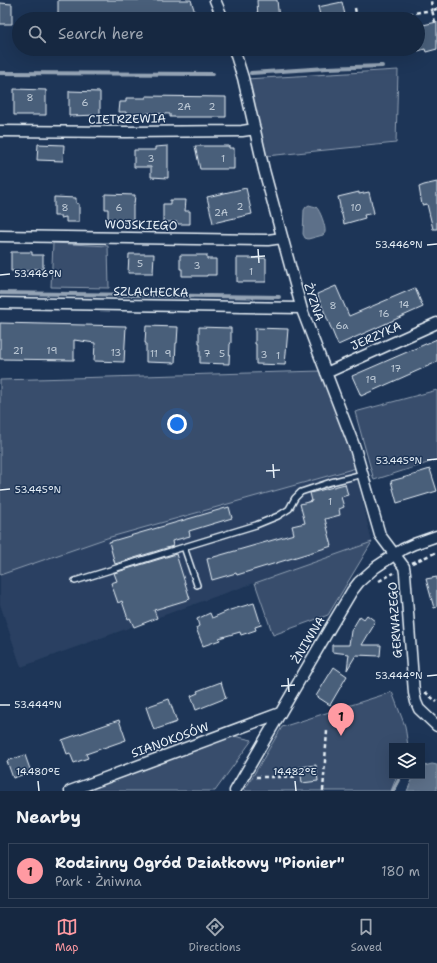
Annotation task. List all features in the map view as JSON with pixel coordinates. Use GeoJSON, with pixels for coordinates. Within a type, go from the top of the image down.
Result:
{"type":"FeatureCollection","features":[{"type":"Feature","properties":{"kind":"street"},"geometry":{"type":"LineString","coordinates":[[216,0],[220,12]]}},
{"type":"Feature","properties":{"kind":"street","name":"ŻYZNA"},"geometry":{"type":"LineString","coordinates":[[236,56],[264,170],[301,308],[355,448],[380,535],[394,555]]}},
{"type":"Feature","properties":{"kind":"street","name":"CIETRZEWIA"},"geometry":{"type":"LineString","coordinates":[[0,131],[125,132],[242,131],[255,129]]}},
{"type":"Feature","properties":{"kind":"street","name":"WOJSKIEGO"},"geometry":{"type":"LineString","coordinates":[[0,236],[268,240],[282,238]]}},
{"type":"Feature","properties":{"kind":"street","name":"SZLACHECKA"},"geometry":{"type":"LineString","coordinates":[[0,302],[301,308]]}},
{"type":"Feature","properties":{"kind":"street","name":"JERZYKA"},"geometry":{"type":"LineString","coordinates":[[326,373],[437,323]]}},
{"type":"Feature","properties":{"kind":"street","name":"ŻNIWNA"},"geometry":{"type":"LineString","coordinates":[[235,791],[352,591],[359,582],[408,546],[437,536]]}},
{"type":"Feature","properties":{"kind":"street","name":"GERWAZEGO"},"geometry":{"type":"LineString","coordinates":[[394,555],[404,567],[405,573],[414,693],[416,702],[419,709],[437,726]]}},
{"type":"Feature","properties":{"kind":"street","name":"SIANOKOSÓW"},"geometry":{"type":"LineString","coordinates":[[70,791],[280,713]]}},
{"type":"Feature","properties":{"kind":"lane"},"geometry":{"type":"LineString","coordinates":[[75,582],[256,525],[278,516],[289,509],[295,498],[301,492],[331,482],[363,474]]}},
{"type":"Feature","properties":{"kind":"lane"},"geometry":{"type":"LineString","coordinates":[[184,547],[197,585]]}},
{"type":"Feature","properties":{"kind":"path"},"geometry":{"type":"LineString","coordinates":[[430,0],[435,22]]}},
{"type":"Feature","properties":{"kind":"path"},"geometry":{"type":"LineString","coordinates":[[354,8],[355,12]]}},
{"type":"Feature","properties":{"kind":"path"},"geometry":{"type":"LineString","coordinates":[[422,12],[437,9]]}},
{"type":"Feature","properties":{"kind":"path"},"geometry":{"type":"LineString","coordinates":[[374,583],[437,552]]}},
{"type":"Feature","properties":{"kind":"path"},"geometry":{"type":"LineString","coordinates":[[323,791],[327,731]]}},
{"type":"Feature","properties":{"kind":"path"},"geometry":{"type":"LineString","coordinates":[[252,777],[296,777]]}},
{"type":"Feature","properties":{"kind":"shaded area"},"geometry":{"type":"Polygon","coordinates":[[[398,70],[396,143],[266,156],[246,79],[398,70]]]}},
{"type":"Feature","properties":{"kind":"shaded area"},"geometry":{"type":"Polygon","coordinates":[[[309,205],[316,207],[319,211],[324,223],[325,233],[323,235],[308,239],[305,238],[303,234],[304,210],[309,205]]]}},
{"type":"Feature","properties":{"kind":"shaded area"},"geometry":{"type":"Polygon","coordinates":[[[53,243],[108,246],[109,288],[51,287],[53,243]]]}},
{"type":"Feature","properties":{"kind":"shaded area"},"geometry":{"type":"Polygon","coordinates":[[[321,371],[356,468],[107,538],[0,575],[0,380],[321,371]]]}},
{"type":"Feature","properties":{"kind":"shaded area"},"geometry":{"type":"Polygon","coordinates":[[[437,390],[437,460],[374,480],[355,412],[437,390]]]}},
{"type":"Feature","properties":{"kind":"shaded area"},"geometry":{"type":"Polygon","coordinates":[[[356,468],[372,542],[21,667],[0,604],[0,575],[107,538],[356,468]]]}},
{"type":"Feature","properties":{"kind":"shaded area"},"geometry":{"type":"Polygon","coordinates":[[[372,542],[328,615],[273,635],[255,583],[372,542]]]}},
{"type":"Feature","properties":{"kind":"shaded area"},"geometry":{"type":"Polygon","coordinates":[[[392,692],[405,726],[408,743],[389,743],[389,779],[396,779],[391,791],[244,791],[282,727],[392,692]]]}},
{"type":"Feature","properties":{"kind":"shaded area"},"geometry":{"type":"Polygon","coordinates":[[[234,736],[252,740],[215,791],[86,791],[234,736]]]}},
{"type":"Feature","properties":{"kind":"shaded area"},"geometry":{"type":"Polygon","coordinates":[[[432,764],[437,765],[437,791],[407,791],[413,779],[425,779],[425,766],[432,764]]]}},
{"type":"Feature","properties":{"kind":"building"},"geometry":{"type":"Polygon","coordinates":[[[58,0],[191,0],[195,12],[58,12],[58,0]]]}},
{"type":"Feature","properties":{"kind":"building"},"geometry":{"type":"Polygon","coordinates":[[[257,0],[277,0],[278,12],[258,12],[257,0]]]}},
{"type":"Feature","properties":{"kind":"building"},"geometry":{"type":"Polygon","coordinates":[[[342,2],[344,12],[319,12],[318,7],[342,2]]]}},
{"type":"Feature","properties":{"kind":"building"},"geometry":{"type":"Polygon","coordinates":[[[0,3],[12,4],[12,24],[0,24],[0,3]]]}},
{"type":"Feature","properties":{"kind":"building"},"geometry":{"type":"Polygon","coordinates":[[[437,22],[437,49],[426,52],[425,49],[425,25],[437,22]]]}},
{"type":"Feature","properties":{"kind":"building"},"geometry":{"type":"Polygon","coordinates":[[[14,89],[46,90],[46,115],[14,115],[14,89]]]}},
{"type":"Feature","properties":{"kind":"building"},"geometry":{"type":"Polygon","coordinates":[[[69,91],[100,92],[100,115],[69,116],[69,91]]]}},
{"type":"Feature","properties":{"kind":"building"},"geometry":{"type":"Polygon","coordinates":[[[146,96],[226,97],[226,117],[170,117],[170,114],[147,113],[147,116],[126,116],[126,112],[119,112],[120,102],[126,102],[126,98],[146,98],[146,96]]]}},
{"type":"Feature","properties":{"kind":"building"},"geometry":{"type":"Polygon","coordinates":[[[38,144],[64,145],[63,161],[37,160],[38,144]]]}},
{"type":"Feature","properties":{"kind":"building"},"geometry":{"type":"Polygon","coordinates":[[[168,146],[168,178],[151,177],[151,167],[134,167],[134,150],[155,150],[155,147],[168,146]]]}},
{"type":"Feature","properties":{"kind":"building"},"geometry":{"type":"Polygon","coordinates":[[[195,146],[229,146],[229,148],[234,148],[234,169],[200,169],[195,146]]]}},
{"type":"Feature","properties":{"kind":"building"},"geometry":{"type":"Polygon","coordinates":[[[437,182],[437,229],[433,229],[427,204],[422,205],[419,187],[437,182]]]}},
{"type":"Feature","properties":{"kind":"building"},"geometry":{"type":"Polygon","coordinates":[[[246,188],[252,214],[213,223],[207,197],[246,188]]]}},
{"type":"Feature","properties":{"kind":"building"},"geometry":{"type":"Polygon","coordinates":[[[359,192],[359,194],[369,192],[374,213],[364,215],[365,218],[344,224],[338,197],[359,192]]]}},
{"type":"Feature","properties":{"kind":"building"},"geometry":{"type":"Polygon","coordinates":[[[105,194],[135,195],[133,205],[133,223],[120,223],[121,220],[108,220],[108,209],[105,209],[105,194]]]}},
{"type":"Feature","properties":{"kind":"building"},"geometry":{"type":"Polygon","coordinates":[[[54,197],[76,198],[76,203],[79,204],[79,222],[66,222],[66,217],[61,218],[61,216],[54,216],[54,197]]]}},
{"type":"Feature","properties":{"kind":"building"},"geometry":{"type":"Polygon","coordinates":[[[170,200],[186,200],[185,211],[190,211],[190,224],[163,222],[163,204],[170,204],[170,200]]]}},
{"type":"Feature","properties":{"kind":"building"},"geometry":{"type":"Polygon","coordinates":[[[11,252],[32,252],[32,255],[43,255],[43,269],[32,269],[31,271],[24,271],[21,274],[18,271],[11,271],[11,252]]]}},
{"type":"Feature","properties":{"kind":"building"},"geometry":{"type":"Polygon","coordinates":[[[129,254],[154,254],[153,273],[128,273],[129,254]]]}},
{"type":"Feature","properties":{"kind":"building"},"geometry":{"type":"Polygon","coordinates":[[[180,255],[207,255],[207,259],[216,259],[216,275],[182,276],[182,269],[180,269],[180,255]]]}},
{"type":"Feature","properties":{"kind":"building"},"geometry":{"type":"Polygon","coordinates":[[[237,258],[266,258],[266,282],[237,282],[237,258]]]}},
{"type":"Feature","properties":{"kind":"building"},"geometry":{"type":"Polygon","coordinates":[[[336,286],[349,316],[415,288],[423,307],[338,345],[317,294],[336,286]]]}},
{"type":"Feature","properties":{"kind":"building"},"geometry":{"type":"Polygon","coordinates":[[[0,323],[126,326],[124,362],[94,361],[95,343],[74,340],[74,360],[0,359],[0,323]]]}},
{"type":"Feature","properties":{"kind":"building"},"geometry":{"type":"Polygon","coordinates":[[[146,326],[178,327],[175,363],[146,362],[146,326]]]}},
{"type":"Feature","properties":{"kind":"building"},"geometry":{"type":"Polygon","coordinates":[[[199,327],[231,328],[229,364],[200,363],[199,327]]]}},
{"type":"Feature","properties":{"kind":"building"},"geometry":{"type":"Polygon","coordinates":[[[255,328],[288,329],[285,365],[256,364],[255,328]]]}},
{"type":"Feature","properties":{"kind":"building"},"geometry":{"type":"Polygon","coordinates":[[[437,339],[437,362],[361,396],[352,376],[437,339]]]}},
{"type":"Feature","properties":{"kind":"building"},"geometry":{"type":"Polygon","coordinates":[[[430,469],[437,491],[397,503],[391,481],[430,469]]]}},
{"type":"Feature","properties":{"kind":"building"},"geometry":{"type":"Polygon","coordinates":[[[345,484],[348,495],[341,497],[344,507],[339,509],[340,515],[325,519],[332,546],[237,575],[236,573],[212,580],[207,559],[294,534],[292,526],[305,523],[300,504],[312,501],[310,493],[345,484]]]}},
{"type":"Feature","properties":{"kind":"building"},"geometry":{"type":"Polygon","coordinates":[[[229,507],[232,518],[189,531],[190,536],[172,541],[173,546],[115,564],[109,542],[229,507]]]}},
{"type":"Feature","properties":{"kind":"building"},"geometry":{"type":"Polygon","coordinates":[[[176,554],[190,599],[154,610],[157,618],[134,627],[130,618],[128,619],[122,601],[118,603],[111,583],[117,581],[114,573],[176,554]]]}},
{"type":"Feature","properties":{"kind":"building"},"geometry":{"type":"Polygon","coordinates":[[[437,577],[437,607],[434,608],[426,579],[437,577]]]}},
{"type":"Feature","properties":{"kind":"building"},"geometry":{"type":"Polygon","coordinates":[[[254,603],[261,625],[255,627],[256,630],[241,635],[240,632],[219,638],[220,640],[203,646],[196,628],[199,626],[197,619],[210,613],[212,618],[230,610],[254,603]]]}},
{"type":"Feature","properties":{"kind":"building"},"geometry":{"type":"Polygon","coordinates":[[[367,615],[375,621],[362,645],[381,645],[380,656],[356,655],[347,670],[349,654],[332,652],[332,645],[349,645],[351,631],[360,616],[364,619],[367,615]]]}},
{"type":"Feature","properties":{"kind":"building"},"geometry":{"type":"Polygon","coordinates":[[[334,667],[347,676],[330,705],[316,696],[334,667]]]}},
{"type":"Feature","properties":{"kind":"building"},"geometry":{"type":"Polygon","coordinates":[[[221,682],[226,698],[196,710],[191,696],[198,693],[197,691],[221,682]]]}},
{"type":"Feature","properties":{"kind":"building"},"geometry":{"type":"Polygon","coordinates":[[[169,699],[177,722],[154,730],[146,707],[169,699]]]}},
{"type":"Feature","properties":{"kind":"building"},"geometry":{"type":"Polygon","coordinates":[[[119,720],[126,740],[86,754],[88,758],[74,763],[70,753],[67,754],[62,740],[119,720]]]}},
{"type":"Feature","properties":{"kind":"building"},"geometry":{"type":"Polygon","coordinates":[[[25,755],[31,772],[13,778],[7,761],[25,755]]]}},
{"type":"Feature","properties":{"kind":"building"},"geometry":{"type":"Polygon","coordinates":[[[316,765],[318,781],[302,783],[300,767],[316,765]]]}},
{"type":"Feature","properties":{"kind":"waterway"},"geometry":{"type":"LineString","coordinates":[[251,73],[382,66]]}},
{"type":"Feature","properties":{"kind":"waterway"},"geometry":{"type":"LineString","coordinates":[[0,73],[213,74]]}},
{"type":"Feature","properties":{"kind":"waterway"},"geometry":{"type":"LineString","coordinates":[[0,293],[279,297]]}},
{"type":"Feature","properties":{"kind":"waterway"},"geometry":{"type":"LineString","coordinates":[[393,791],[399,780]]}},
{"type":"Feature","properties":{"kind":"place","name":"Rodzinny Ogród Działkowy \"Pionier\""},"geometry":{"type":"Point","coordinates":[341,736]}}]}
